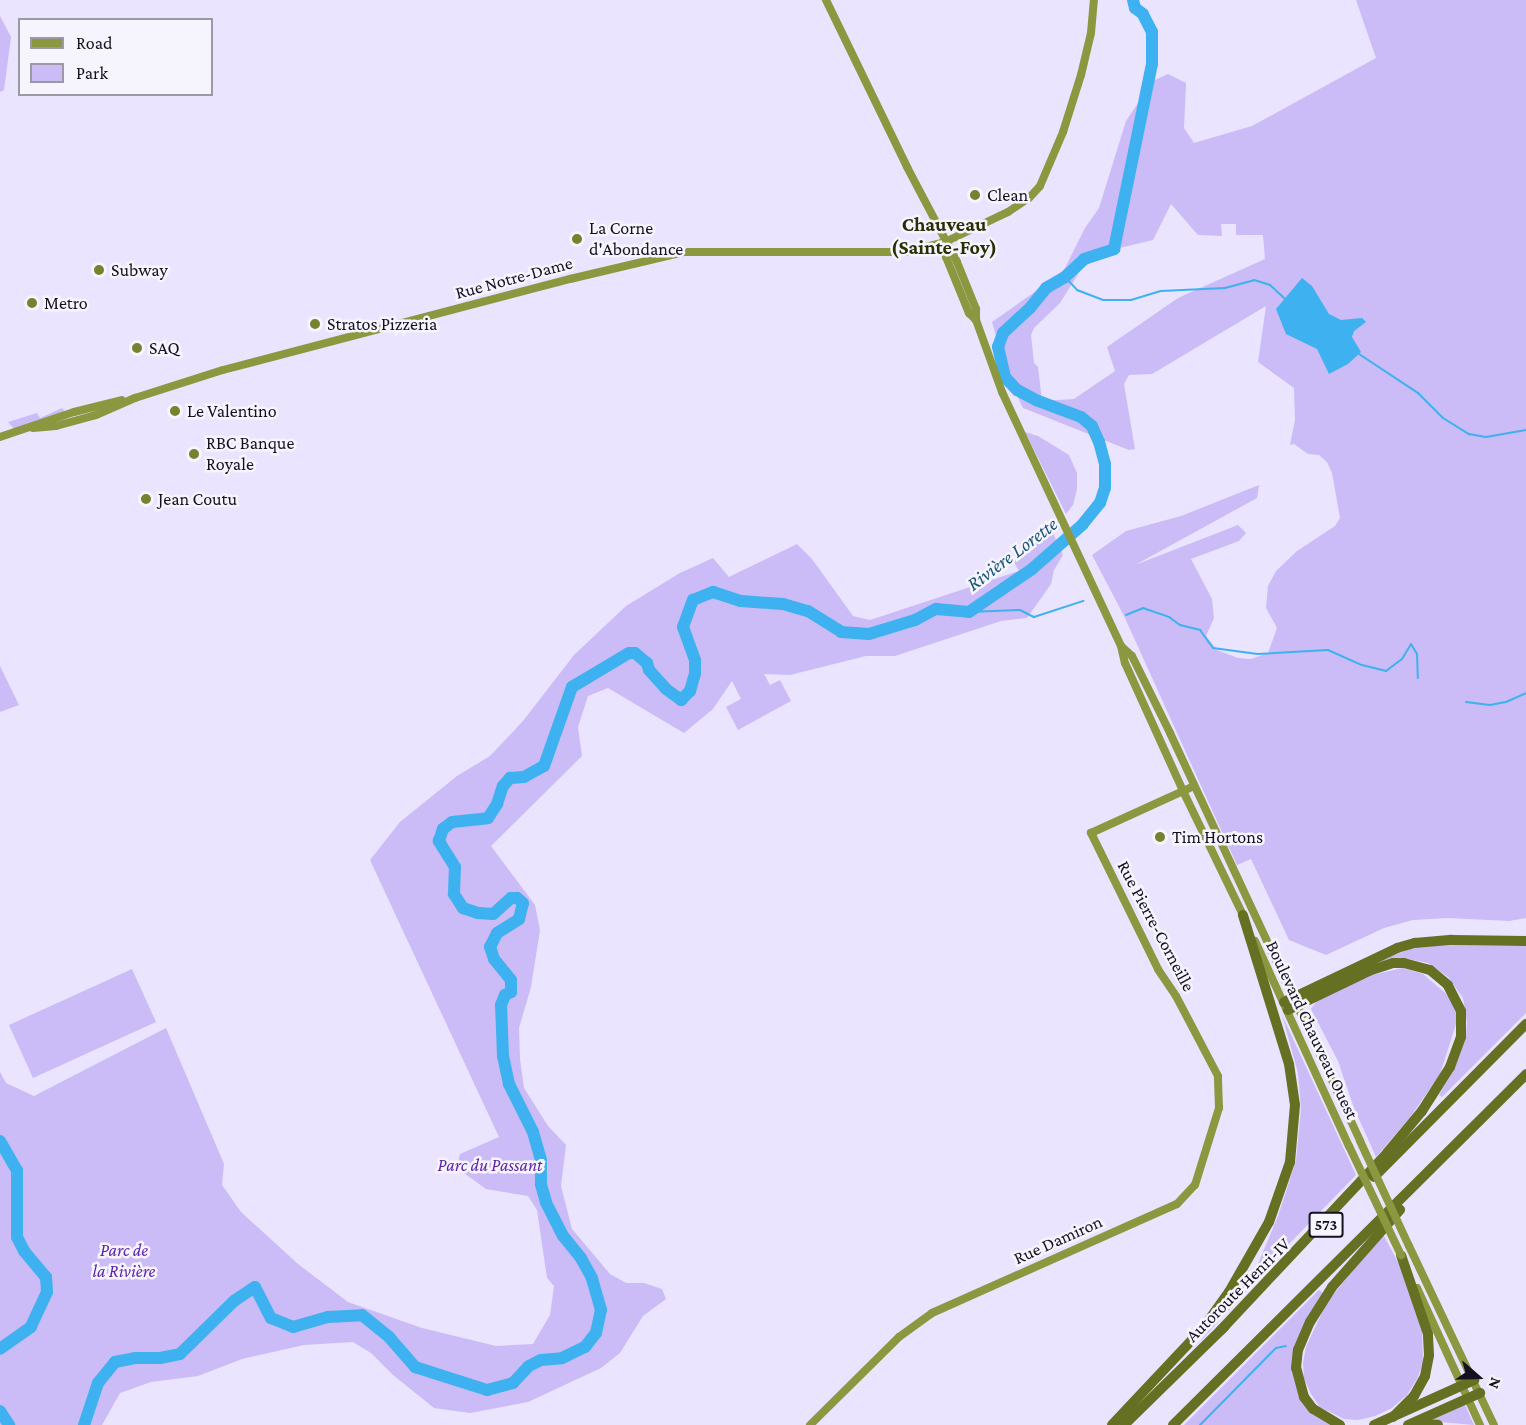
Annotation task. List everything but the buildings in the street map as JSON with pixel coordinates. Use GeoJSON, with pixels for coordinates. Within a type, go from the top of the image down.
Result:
{"type":"FeatureCollection","features":[{"type":"Feature","properties":{"kind":"highway"},"geometry":{"type":"LineString","coordinates":[[1112,1425],[1204,1327],[1229,1292],[1269,1222],[1290,1162],[1295,1114],[1289,1064],[1243,915]]}},
{"type":"Feature","properties":{"kind":"highway"},"geometry":{"type":"LineString","coordinates":[[1291,1004],[1397,948],[1415,943],[1452,940],[1526,941]]}},
{"type":"Feature","properties":{"kind":"highway"},"geometry":{"type":"LineString","coordinates":[[1221,1330],[1387,1153],[1422,1111],[1450,1067],[1461,1037],[1461,1011],[1454,993],[1441,977],[1418,965],[1393,963],[1291,1004]]}},
{"type":"Feature","properties":{"kind":"highway","name":"Autoroute Henri-IV"},"geometry":{"type":"LineString","coordinates":[[1124,1425],[1526,1024]]}},
{"type":"Feature","properties":{"kind":"highway","name":"573"},"geometry":{"type":"LineString","coordinates":[[1173,1425],[1526,1074]]}},
{"type":"Feature","properties":{"kind":"highway"},"geometry":{"type":"LineString","coordinates":[[1340,1425],[1312,1409],[1299,1384],[1296,1368],[1298,1350],[1307,1329],[1317,1308],[1353,1261],[1476,1125]]}},
{"type":"Feature","properties":{"kind":"highway"},"geometry":{"type":"LineString","coordinates":[[1394,1417],[1414,1396],[1425,1376],[1429,1355],[1428,1334],[1401,1255]]}},
{"type":"Feature","properties":{"kind":"highway"},"geometry":{"type":"LineString","coordinates":[[1374,1425],[1468,1382]]}},
{"type":"Feature","properties":{"kind":"highway"},"geometry":{"type":"LineString","coordinates":[[1409,1424],[1480,1393]]}},
{"type":"Feature","properties":{"kind":"highway"},"geometry":{"type":"LineString","coordinates":[[1409,1424],[1438,1425]]}},
{"type":"Feature","properties":{"kind":"main road","name":"Boulevard Chauveau Ouest"},"geometry":{"type":"LineString","coordinates":[[826,0],[945,242],[954,255],[976,309],[976,320],[1002,392],[1121,646],[1125,663],[1183,792],[1243,915],[1360,1141],[1409,1246],[1468,1382],[1469,1398],[1480,1425]]}},
{"type":"Feature","properties":{"kind":"main road","name":"Rue Notre-Dame"},"geometry":{"type":"LineString","coordinates":[[0,437],[96,415],[180,382],[570,279],[684,252],[905,252],[945,242],[1008,212],[1029,198],[1040,186],[1059,143],[1081,75],[1091,33],[1094,0]]}},
{"type":"Feature","properties":{"kind":"main road","name":"Boulevard Chauveau Ouest"},"geometry":{"type":"LineString","coordinates":[[1121,646],[1132,656],[1194,786],[1291,1004],[1349,1146],[1401,1255],[1468,1382],[1480,1393],[1494,1425]]}},
{"type":"Feature","properties":{"kind":"main road"},"geometry":{"type":"LineString","coordinates":[[1183,792],[1194,786]]}},
{"type":"Feature","properties":{"kind":"main road","name":"Rue Pierre-Corneille"},"geometry":{"type":"LineString","coordinates":[[1183,792],[1091,833],[1158,969],[1196,1033]]}},
{"type":"Feature","properties":{"kind":"main road","name":"Rue Damiron"},"geometry":{"type":"LineString","coordinates":[[810,1425],[899,1337],[932,1313],[1177,1204],[1186,1197],[1195,1185],[1202,1167],[1215,1128],[1220,1098],[1218,1076],[1196,1033]]}},
{"type":"Feature","properties":{"kind":"green space"},"geometry":{"type":"Polygon","coordinates":[[[1356,0],[1526,0],[1526,918],[1509,921],[1448,918],[1413,920],[1384,928],[1326,955],[1289,940],[1251,859],[1237,865],[1124,616],[1092,555],[1126,531],[1181,516],[1259,485],[1257,498],[1135,565],[1238,525],[1246,533],[1239,541],[1191,559],[1212,599],[1214,618],[1206,636],[1217,650],[1238,658],[1251,659],[1268,653],[1277,628],[1266,608],[1268,586],[1276,571],[1297,551],[1335,526],[1340,518],[1332,473],[1327,462],[1319,455],[1308,454],[1294,444],[1290,445],[1295,420],[1294,388],[1258,362],[1266,306],[1152,374],[1129,375],[1124,384],[1135,449],[1129,450],[1023,408],[1007,374],[992,322],[1063,272],[1085,228],[1099,208],[1126,121],[1153,81],[1168,74],[1186,83],[1184,128],[1194,143],[1252,126],[1376,58],[1356,0]],[[1171,204],[1153,240],[1090,255],[1060,303],[1034,328],[1031,335],[1042,401],[1074,399],[1115,371],[1107,347],[1178,298],[1265,259],[1263,235],[1236,235],[1236,224],[1221,224],[1222,236],[1198,235],[1171,204]]]}},
{"type":"Feature","properties":{"kind":"green space"},"geometry":{"type":"Polygon","coordinates":[[[0,16],[11,37],[4,90],[0,92],[0,16]]]}},
{"type":"Feature","properties":{"kind":"green space"},"geometry":{"type":"Polygon","coordinates":[[[62,408],[66,413],[15,430],[8,422],[37,413],[40,418],[62,408]]]}},
{"type":"Feature","properties":{"kind":"green space"},"geometry":{"type":"Polygon","coordinates":[[[1025,432],[1038,436],[1069,455],[1077,473],[1077,489],[1073,505],[1066,514],[1025,432]]]}},
{"type":"Feature","properties":{"kind":"green space"},"geometry":{"type":"Polygon","coordinates":[[[1050,527],[1063,555],[1054,570],[1051,584],[1027,618],[1001,621],[895,656],[866,656],[790,675],[764,674],[770,685],[780,680],[791,701],[738,730],[726,707],[741,699],[732,681],[713,709],[684,733],[608,688],[588,696],[578,727],[582,756],[491,846],[535,905],[540,930],[531,987],[519,1028],[520,1059],[524,1088],[548,1126],[566,1145],[561,1186],[572,1229],[610,1274],[626,1283],[644,1283],[662,1289],[666,1299],[643,1316],[620,1353],[601,1368],[528,1402],[470,1413],[434,1408],[393,1375],[371,1353],[353,1342],[304,1345],[242,1359],[198,1376],[151,1382],[120,1393],[102,1425],[0,1425],[0,1072],[6,1083],[34,1096],[166,1028],[224,1164],[222,1185],[241,1212],[298,1264],[348,1302],[422,1328],[496,1346],[533,1344],[550,1315],[554,1286],[547,1278],[537,1210],[528,1196],[486,1189],[457,1168],[460,1154],[499,1137],[370,860],[400,822],[457,776],[490,756],[523,721],[574,655],[626,606],[680,573],[713,558],[729,577],[797,544],[812,559],[853,616],[870,620],[1019,571],[1013,560],[1050,527]]]}},
{"type":"Feature","properties":{"kind":"green space"},"geometry":{"type":"Polygon","coordinates":[[[0,666],[19,705],[0,712],[0,666]]]}},
{"type":"Feature","properties":{"kind":"green space"},"geometry":{"type":"Polygon","coordinates":[[[1440,945],[1526,946],[1526,1013],[1442,1097],[1439,1095],[1454,1070],[1466,1037],[1467,1022],[1463,998],[1448,977],[1428,963],[1404,958],[1374,963],[1410,949],[1440,945]]]}},
{"type":"Feature","properties":{"kind":"green space"},"geometry":{"type":"Polygon","coordinates":[[[1403,968],[1423,974],[1450,997],[1456,1009],[1456,1024],[1440,1074],[1411,1116],[1376,1157],[1354,1108],[1338,1061],[1311,1009],[1318,999],[1372,975],[1403,968]]]}},
{"type":"Feature","properties":{"kind":"green space"},"geometry":{"type":"Polygon","coordinates":[[[132,969],[156,1022],[33,1078],[9,1025],[132,969]]]}},
{"type":"Feature","properties":{"kind":"green space"},"geometry":{"type":"Polygon","coordinates":[[[1282,1015],[1356,1175],[1288,1245],[1198,1344],[1255,1271],[1278,1216],[1296,1161],[1301,1108],[1298,1073],[1282,1015]]]}},
{"type":"Feature","properties":{"kind":"green space"},"geometry":{"type":"Polygon","coordinates":[[[1383,1234],[1401,1268],[1422,1328],[1423,1363],[1407,1395],[1392,1408],[1375,1416],[1358,1420],[1344,1419],[1320,1407],[1311,1394],[1304,1378],[1303,1363],[1306,1347],[1327,1302],[1383,1234]]]}},
{"type":"Feature","properties":{"kind":"green space"},"geometry":{"type":"Polygon","coordinates":[[[1319,1290],[1323,1293],[1293,1363],[1308,1409],[1330,1425],[1184,1425],[1319,1290]]]}},
{"type":"Feature","properties":{"kind":"green space"},"geometry":{"type":"Polygon","coordinates":[[[1464,1403],[1474,1425],[1429,1421],[1464,1403]]]}},
{"type":"Feature","properties":{"kind":"water"},"geometry":{"type":"Polygon","coordinates":[[[1302,278],[1312,286],[1329,314],[1341,320],[1362,318],[1366,322],[1354,331],[1352,337],[1361,352],[1348,364],[1329,374],[1317,349],[1286,334],[1276,309],[1302,278]]]}},
{"type":"Feature","properties":{"kind":"waterway","name":"Rivière Lorette"},"geometry":{"type":"LineString","coordinates":[[84,1425],[98,1383],[115,1362],[180,1354],[234,1301],[255,1287],[271,1318],[293,1327],[328,1317],[362,1315],[389,1337],[415,1367],[487,1390],[513,1383],[529,1366],[541,1360],[562,1358],[585,1347],[596,1333],[601,1310],[592,1278],[581,1258],[563,1236],[546,1202],[541,1184],[541,1160],[533,1132],[509,1084],[503,1056],[501,1005],[505,995],[511,992],[511,980],[494,959],[490,947],[497,933],[519,919],[523,903],[517,898],[511,898],[493,914],[478,913],[463,908],[454,894],[455,867],[439,841],[443,829],[452,822],[488,818],[497,804],[503,786],[510,778],[524,777],[544,766],[572,687],[629,653],[635,653],[647,663],[649,670],[666,689],[681,700],[690,691],[695,674],[695,660],[683,627],[693,600],[713,592],[741,601],[783,604],[808,611],[841,632],[869,634],[915,620],[936,609],[969,612],[1032,569],[1082,525],[1100,503],[1105,488],[1105,464],[1092,426],[1081,417],[1036,400],[1017,390],[1005,377],[998,347],[1003,333],[1030,308],[1046,288],[1065,277],[1084,259],[1114,249],[1152,64],[1152,32],[1143,14],[1135,8],[1133,0]]}},
{"type":"Feature","properties":{"kind":"waterway"},"geometry":{"type":"LineString","coordinates":[[1065,277],[1077,290],[1103,300],[1131,300],[1161,291],[1225,288],[1254,280],[1270,285],[1285,299]]}},
{"type":"Feature","properties":{"kind":"waterway"},"geometry":{"type":"LineString","coordinates":[[1359,354],[1418,393],[1443,418],[1469,434],[1486,437],[1526,430]]}},
{"type":"Feature","properties":{"kind":"waterway"},"geometry":{"type":"LineString","coordinates":[[969,612],[1020,610],[1034,617],[1083,601]]}},
{"type":"Feature","properties":{"kind":"waterway"},"geometry":{"type":"LineString","coordinates":[[1126,615],[1143,608],[1169,617],[1180,625],[1200,630],[1213,648],[1258,654],[1328,650],[1362,665],[1386,671],[1402,659],[1411,644],[1417,654],[1418,678]]}},
{"type":"Feature","properties":{"kind":"waterway"},"geometry":{"type":"LineString","coordinates":[[1466,702],[1490,705],[1506,702],[1526,693]]}},
{"type":"Feature","properties":{"kind":"waterway","name":"Rivière Lorette"},"geometry":{"type":"LineString","coordinates":[[0,1141],[17,1170],[17,1237],[24,1251],[46,1277],[47,1292],[31,1327],[0,1349]]}},
{"type":"Feature","properties":{"kind":"waterway"},"geometry":{"type":"LineString","coordinates":[[1200,1425],[1276,1348],[1286,1346]]}},
{"type":"Feature","properties":{"kind":"waterway","name":"Rivière Lorette"},"geometry":{"type":"LineString","coordinates":[[0,1411],[9,1425]]}},
{"type":"Feature","properties":{"kind":"place","name":"Clean"},"geometry":{"type":"Point","coordinates":[975,195]}},
{"type":"Feature","properties":{"kind":"place","name":"La Corne d'Abondance"},"geometry":{"type":"Point","coordinates":[577,239]}},
{"type":"Feature","properties":{"kind":"place","name":"Subway"},"geometry":{"type":"Point","coordinates":[99,270]}},
{"type":"Feature","properties":{"kind":"place","name":"Metro"},"geometry":{"type":"Point","coordinates":[32,303]}},
{"type":"Feature","properties":{"kind":"place","name":"Stratos Pizzeria"},"geometry":{"type":"Point","coordinates":[315,324]}},
{"type":"Feature","properties":{"kind":"place","name":"SAQ"},"geometry":{"type":"Point","coordinates":[137,348]}},
{"type":"Feature","properties":{"kind":"place","name":"Le Valentino"},"geometry":{"type":"Point","coordinates":[175,411]}},
{"type":"Feature","properties":{"kind":"place","name":"RBC Banque Royale"},"geometry":{"type":"Point","coordinates":[194,454]}},
{"type":"Feature","properties":{"kind":"place","name":"Jean Coutu"},"geometry":{"type":"Point","coordinates":[146,499]}},
{"type":"Feature","properties":{"kind":"place","name":"Tim Hortons"},"geometry":{"type":"Point","coordinates":[1160,837]}},
{"type":"Feature","properties":{"kind":"district","name":"Chauveau (Sainte-Foy)"},"geometry":{"type":"Point","coordinates":[944,236]}},
{"type":"Feature","properties":{"kind":"park label","name":"Parc du Passant"},"geometry":{"type":"Point","coordinates":[490,1165]}},
{"type":"Feature","properties":{"kind":"park label","name":"Parc de la Rivière"},"geometry":{"type":"Point","coordinates":[124,1261]}}]}
